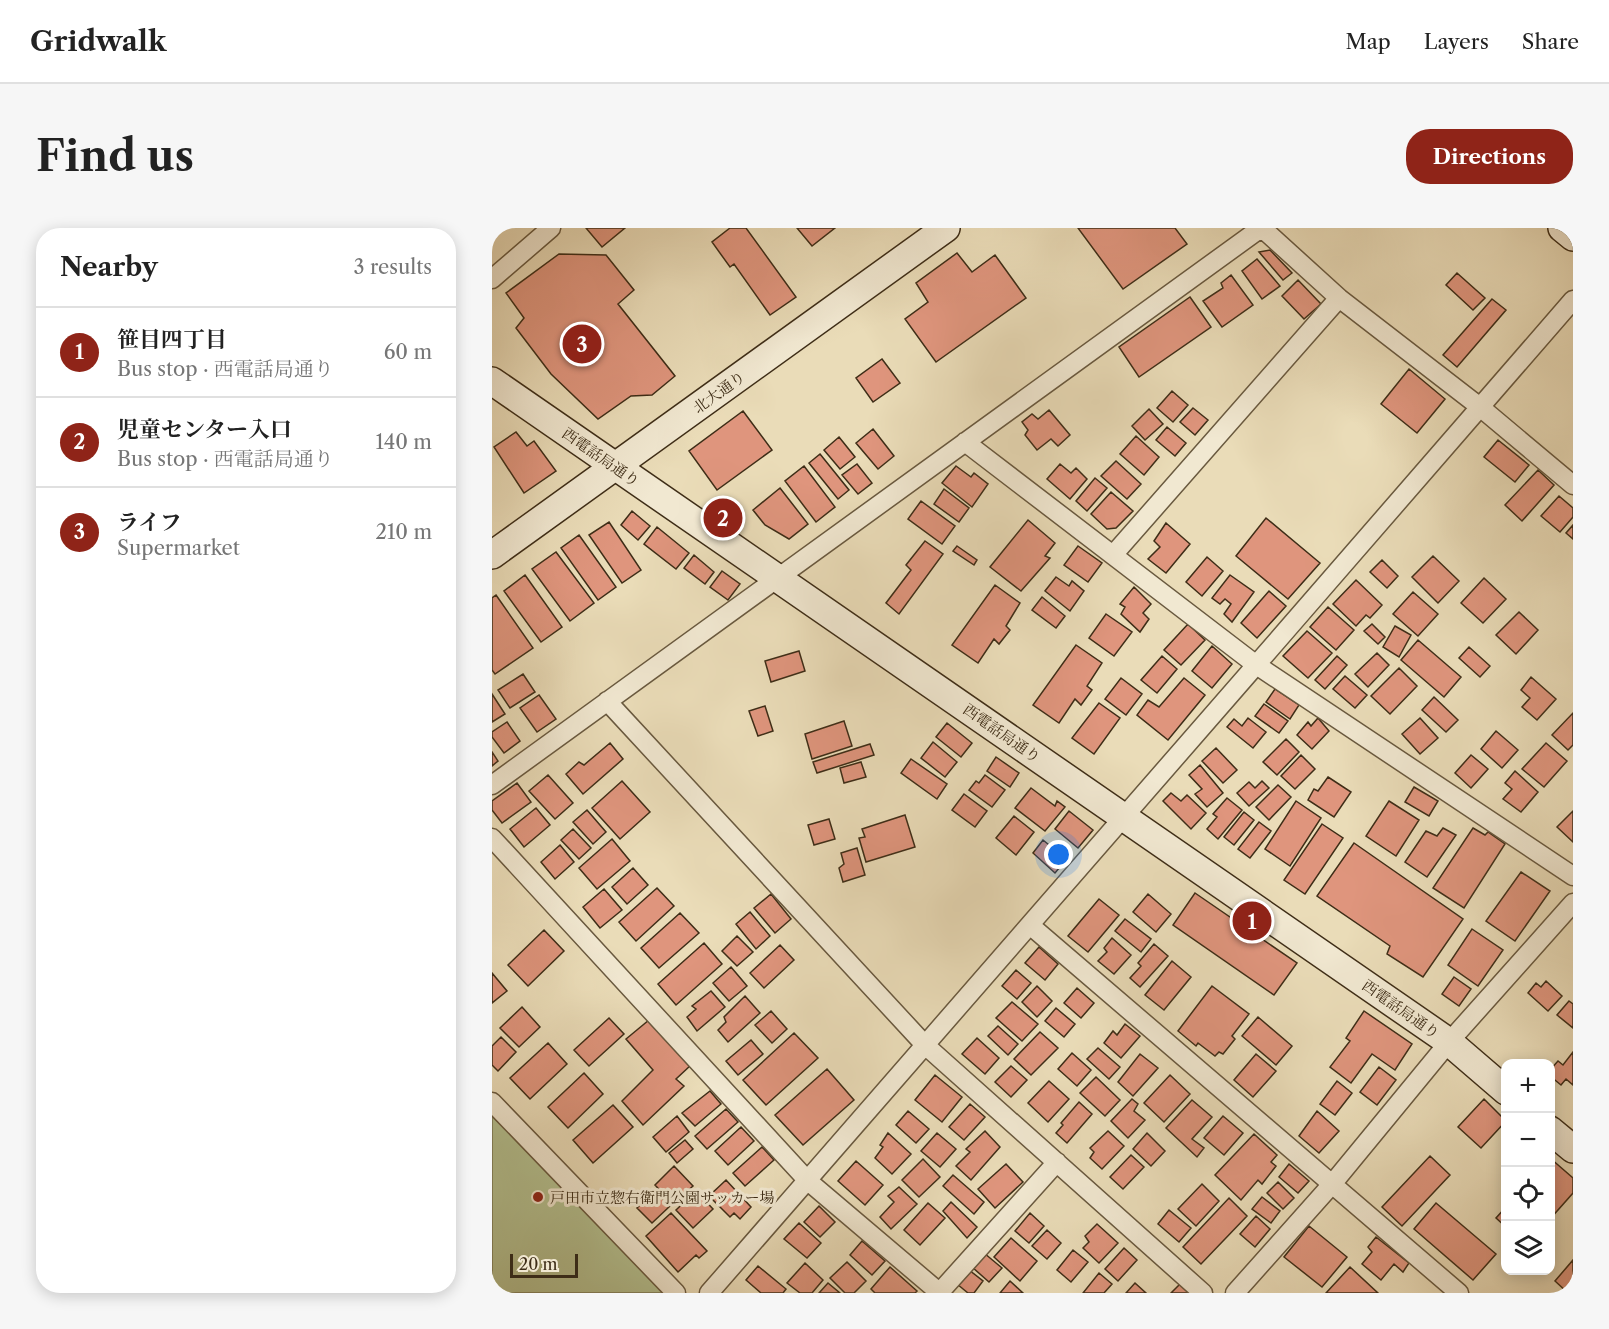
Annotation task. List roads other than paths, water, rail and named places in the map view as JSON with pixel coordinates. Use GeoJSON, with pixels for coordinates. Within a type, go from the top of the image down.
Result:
{"type":"FeatureCollection","features":[{"type":"Feature","properties":{"kind":"street"},"geometry":{"type":"LineString","coordinates":[[492,279],[551,228]]}},
{"type":"Feature","properties":{"kind":"street","name":"北大通り"},"geometry":{"type":"LineString","coordinates":[[492,555],[946,228]]}},
{"type":"Feature","properties":{"kind":"street"},"geometry":{"type":"LineString","coordinates":[[492,784],[1261,228],[1339,298],[1480,407],[1573,485]]}},
{"type":"Feature","properties":{"kind":"street"},"geometry":{"type":"LineString","coordinates":[[1562,228],[1573,237]]}},
{"type":"Feature","properties":{"kind":"street"},"geometry":{"type":"LineString","coordinates":[[1113,555],[1339,298]]}},
{"type":"Feature","properties":{"kind":"street"},"geometry":{"type":"LineString","coordinates":[[709,1293],[1125,818],[1255,664],[1573,300]]}},
{"type":"Feature","properties":{"kind":"street","name":"西電話局通り"},"geometry":{"type":"LineString","coordinates":[[492,381],[1449,1042],[1501,1087]]}},
{"type":"Feature","properties":{"kind":"street"},"geometry":{"type":"LineString","coordinates":[[965,442],[1255,664],[1573,876]]}},
{"type":"Feature","properties":{"kind":"street"},"geometry":{"type":"LineString","coordinates":[[607,701],[926,1045],[1203,1293]]}},
{"type":"Feature","properties":{"kind":"street"},"geometry":{"type":"LineString","coordinates":[[492,838],[808,1181],[939,1293],[1057,1162]]}},
{"type":"Feature","properties":{"kind":"street"},"geometry":{"type":"LineString","coordinates":[[1235,1293],[1333,1183],[1449,1042],[1573,903]]}},
{"type":"Feature","properties":{"kind":"street"},"geometry":{"type":"LineString","coordinates":[[1031,926],[1459,1293]]}},
{"type":"Feature","properties":{"kind":"street"},"geometry":{"type":"LineString","coordinates":[[492,1102],[676,1293]]}},
{"type":"Feature","properties":{"kind":"street"},"geometry":{"type":"LineString","coordinates":[[1555,1133],[1573,1149]]}},
{"type":"Feature","properties":{"kind":"place","name":"ライフ"},"geometry":{"type":"Point","coordinates":[582,344]}},
{"type":"Feature","properties":{"kind":"place","name":"児童センター入口"},"geometry":{"type":"Point","coordinates":[723,518]}},
{"type":"Feature","properties":{"kind":"place","name":"笹目四丁目"},"geometry":{"type":"Point","coordinates":[1252,921]}},
{"type":"Feature","properties":{"kind":"place","name":"戸田市立惣右衛門公園サッカー場"},"geometry":{"type":"Point","coordinates":[538,1197]}}]}
